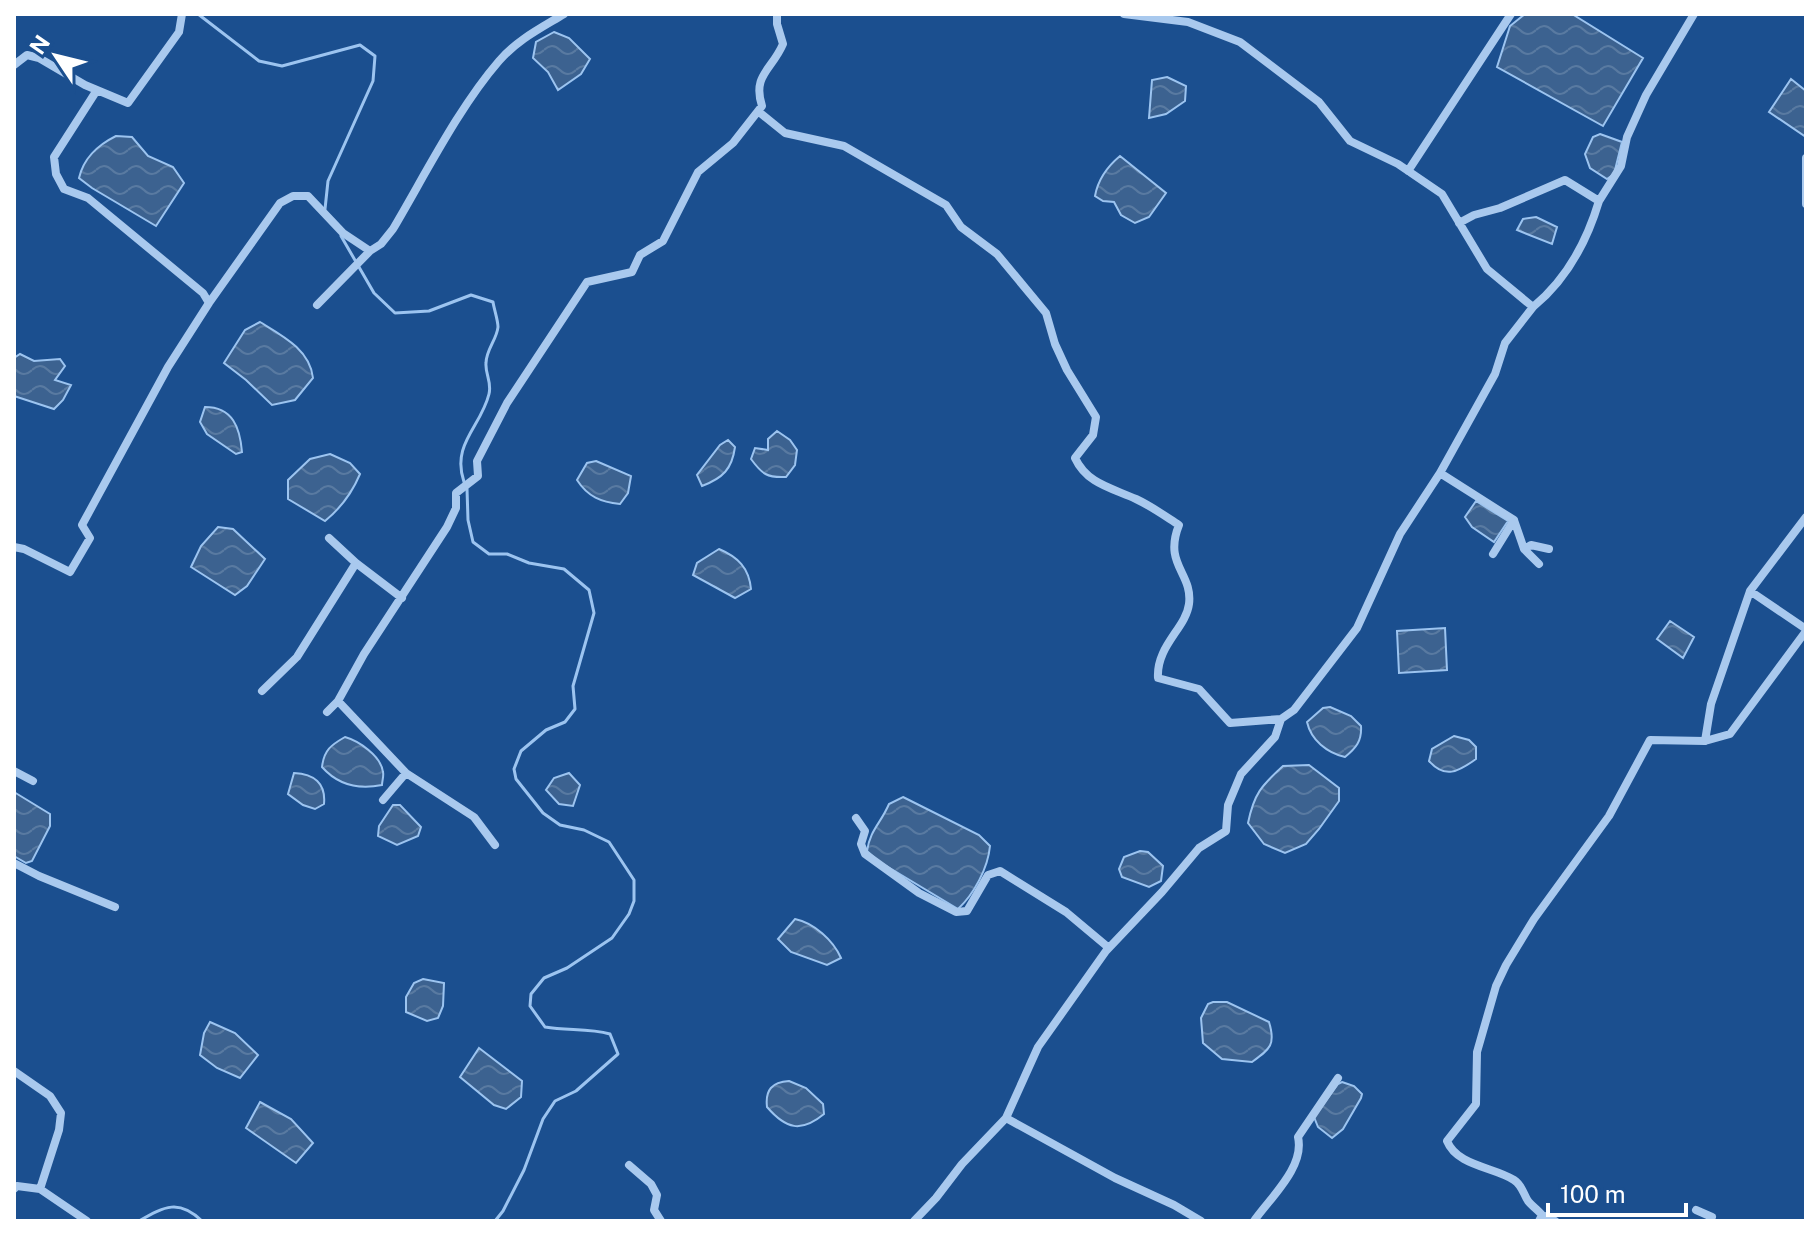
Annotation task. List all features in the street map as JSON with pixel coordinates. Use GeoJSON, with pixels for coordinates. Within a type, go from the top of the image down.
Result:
{"type":"FeatureCollection","features":[{"type":"Feature","properties":{"kind":"street"},"geometry":{"type":"LineString","coordinates":[[14,65],[27,55],[39,58],[128,103],[179,32],[182,14]]}},
{"type":"Feature","properties":{"kind":"street"},"geometry":{"type":"LineString","coordinates":[[317,305],[393,229],[464,110],[499,60],[522,39],[564,14]]}},
{"type":"Feature","properties":{"kind":"street"},"geometry":{"type":"LineString","coordinates":[[327,712],[338,701],[364,654],[447,527],[456,508],[456,493],[478,476],[477,461],[507,403],[587,282],[632,272],[640,255],[663,241],[698,172],[733,143],[759,112],[762,106],[757,92],[764,71],[778,58],[783,44],[777,14]]}},
{"type":"Feature","properties":{"kind":"street"},"geometry":{"type":"LineString","coordinates":[[1124,14],[1188,22],[1240,42],[1319,102],[1350,141],[1408,171],[1442,194],[1487,269],[1533,307]]}},
{"type":"Feature","properties":{"kind":"street"},"geometry":{"type":"LineString","coordinates":[[1408,171],[1511,14]]}},
{"type":"Feature","properties":{"kind":"street"},"geometry":{"type":"LineString","coordinates":[[759,112],[785,133],[844,146],[923,190],[946,205],[961,227],[997,254],[1046,313],[1067,370],[1096,417],[1093,435],[1075,458],[1080,468],[1098,483],[1134,498],[1179,525],[1172,547],[1188,589],[1189,605],[1157,664],[1158,678],[1199,689],[1230,723],[1281,719],[1294,710],[1357,628],[1400,534],[1440,473],[1495,374],[1505,343],[1571,263],[1591,226],[1599,201],[1621,166],[1627,137],[1646,95],[1694,14]]}},
{"type":"Feature","properties":{"kind":"street"},"geometry":{"type":"LineString","coordinates":[[97,90],[54,157],[56,174],[64,189],[88,198],[203,293],[209,303]]}},
{"type":"Feature","properties":{"kind":"street"},"geometry":{"type":"LineString","coordinates":[[1806,158],[1806,204]]}},
{"type":"Feature","properties":{"kind":"street"},"geometry":{"type":"LineString","coordinates":[[1459,223],[1565,180],[1599,201]]}},
{"type":"Feature","properties":{"kind":"street"},"geometry":{"type":"LineString","coordinates":[[14,547],[70,572],[90,538],[82,525],[168,367],[280,203],[293,196],[308,196],[343,233],[370,251]]}},
{"type":"Feature","properties":{"kind":"street"},"geometry":{"type":"LineString","coordinates":[[1440,473],[1514,520],[1524,549],[1539,564]]}},
{"type":"Feature","properties":{"kind":"street"},"geometry":{"type":"LineString","coordinates":[[1705,741],[1711,704],[1750,591],[1806,517]]}},
{"type":"Feature","properties":{"kind":"street"},"geometry":{"type":"LineString","coordinates":[[1493,554],[1514,520]]}},
{"type":"Feature","properties":{"kind":"street"},"geometry":{"type":"LineString","coordinates":[[329,538],[402,598]]}},
{"type":"Feature","properties":{"kind":"street"},"geometry":{"type":"LineString","coordinates":[[1524,549],[1531,545],[1549,549]]}},
{"type":"Feature","properties":{"kind":"street"},"geometry":{"type":"LineString","coordinates":[[262,691],[297,657],[356,563]]}},
{"type":"Feature","properties":{"kind":"street"},"geometry":{"type":"LineString","coordinates":[[1555,1221],[1540,1218],[1521,1185],[1455,1153],[1447,1141],[1476,1104],[1477,1052],[1496,986],[1513,951],[1609,816],[1650,740],[1705,741],[1730,734],[1806,630],[1750,591]]}},
{"type":"Feature","properties":{"kind":"street"},"geometry":{"type":"LineString","coordinates":[[338,701],[406,773],[474,817],[495,845]]}},
{"type":"Feature","properties":{"kind":"street"},"geometry":{"type":"LineString","coordinates":[[914,1221],[1006,1118],[1038,1047],[1109,948],[1199,848],[1226,831],[1228,805],[1241,774],[1275,737],[1281,719]]}},
{"type":"Feature","properties":{"kind":"street"},"geometry":{"type":"LineString","coordinates":[[14,771],[33,781]]}},
{"type":"Feature","properties":{"kind":"street"},"geometry":{"type":"LineString","coordinates":[[383,800],[406,773]]}},
{"type":"Feature","properties":{"kind":"street"},"geometry":{"type":"LineString","coordinates":[[856,818],[865,831],[861,844],[865,854],[919,893],[947,908],[956,912],[967,911],[988,875],[1000,871],[1066,912],[1109,948]]}},
{"type":"Feature","properties":{"kind":"street"},"geometry":{"type":"LineString","coordinates":[[14,863],[115,907]]}},
{"type":"Feature","properties":{"kind":"street"},"geometry":{"type":"LineString","coordinates":[[14,1071],[50,1096],[61,1113],[59,1130],[40,1189]]}},
{"type":"Feature","properties":{"kind":"street"},"geometry":{"type":"LineString","coordinates":[[1254,1221],[1291,1171],[1301,1148],[1298,1137],[1338,1078]]}},
{"type":"Feature","properties":{"kind":"street"},"geometry":{"type":"LineString","coordinates":[[1006,1118],[1201,1221]]}},
{"type":"Feature","properties":{"kind":"street"},"geometry":{"type":"LineString","coordinates":[[629,1165],[651,1184],[657,1195],[654,1210],[661,1221]]}},
{"type":"Feature","properties":{"kind":"street"},"geometry":{"type":"LineString","coordinates":[[14,1189],[17,1186],[40,1189],[87,1221]]}},
{"type":"Feature","properties":{"kind":"street"},"geometry":{"type":"LineString","coordinates":[[1696,1210],[1712,1217],[1710,1221]]}},
{"type":"Feature","properties":{"kind":"water"},"geometry":{"type":"Polygon","coordinates":[[[1525,14],[1572,14],[1643,58],[1603,126],[1497,67],[1510,26],[1525,14]]]}},
{"type":"Feature","properties":{"kind":"water"},"geometry":{"type":"Polygon","coordinates":[[[554,32],[569,38],[590,59],[581,74],[558,90],[548,72],[533,58],[536,42],[554,32]]]}},
{"type":"Feature","properties":{"kind":"water"},"geometry":{"type":"Polygon","coordinates":[[[1167,77],[1186,86],[1185,101],[1166,114],[1149,118],[1152,80],[1167,77]]]}},
{"type":"Feature","properties":{"kind":"water"},"geometry":{"type":"Polygon","coordinates":[[[1791,79],[1806,91],[1806,137],[1769,112],[1791,79]]]}},
{"type":"Feature","properties":{"kind":"water"},"geometry":{"type":"Polygon","coordinates":[[[1600,134],[1622,142],[1614,174],[1607,179],[1590,168],[1585,154],[1593,137],[1600,134]]]}},
{"type":"Feature","properties":{"kind":"water"},"geometry":{"type":"Polygon","coordinates":[[[116,136],[132,137],[148,156],[173,167],[184,183],[156,226],[79,178],[93,152],[116,136]]]}},
{"type":"Feature","properties":{"kind":"water"},"geometry":{"type":"Polygon","coordinates":[[[1120,156],[1166,193],[1149,217],[1135,223],[1121,215],[1114,202],[1095,196],[1104,173],[1120,156]]]}},
{"type":"Feature","properties":{"kind":"water"},"geometry":{"type":"Polygon","coordinates":[[[1536,217],[1557,227],[1552,244],[1517,230],[1523,219],[1536,217]]]}},
{"type":"Feature","properties":{"kind":"water"},"geometry":{"type":"Polygon","coordinates":[[[260,322],[294,345],[307,359],[313,378],[295,400],[272,405],[224,363],[245,330],[260,322]]]}},
{"type":"Feature","properties":{"kind":"water"},"geometry":{"type":"Polygon","coordinates":[[[20,354],[34,361],[60,359],[65,366],[55,380],[71,385],[54,409],[14,396],[14,358],[20,354]]]}},
{"type":"Feature","properties":{"kind":"water"},"geometry":{"type":"Polygon","coordinates":[[[205,407],[222,411],[233,420],[242,452],[236,454],[207,434],[200,422],[205,407]]]}},
{"type":"Feature","properties":{"kind":"water"},"geometry":{"type":"Polygon","coordinates":[[[777,431],[790,440],[797,450],[795,465],[786,477],[766,474],[751,459],[755,448],[768,450],[768,439],[777,431]]]}},
{"type":"Feature","properties":{"kind":"water"},"geometry":{"type":"Polygon","coordinates":[[[728,440],[735,447],[729,467],[716,480],[702,486],[697,475],[720,445],[728,440]]]}},
{"type":"Feature","properties":{"kind":"water"},"geometry":{"type":"Polygon","coordinates":[[[330,454],[350,463],[360,474],[346,500],[325,521],[288,499],[288,480],[310,459],[330,454]]]}},
{"type":"Feature","properties":{"kind":"water"},"geometry":{"type":"Polygon","coordinates":[[[596,461],[631,476],[628,493],[620,504],[596,498],[577,480],[587,463],[596,461]]]}},
{"type":"Feature","properties":{"kind":"water"},"geometry":{"type":"Polygon","coordinates":[[[1476,501],[1508,521],[1494,542],[1472,527],[1465,517],[1476,501]]]}},
{"type":"Feature","properties":{"kind":"water"},"geometry":{"type":"Polygon","coordinates":[[[218,527],[233,529],[265,559],[247,586],[235,595],[191,567],[201,546],[218,527]]]}},
{"type":"Feature","properties":{"kind":"water"},"geometry":{"type":"Polygon","coordinates":[[[719,549],[737,560],[748,575],[751,589],[735,598],[693,575],[697,563],[719,549]]]}},
{"type":"Feature","properties":{"kind":"water"},"geometry":{"type":"Polygon","coordinates":[[[1670,621],[1694,637],[1683,658],[1657,639],[1670,621]]]}},
{"type":"Feature","properties":{"kind":"water"},"geometry":{"type":"Polygon","coordinates":[[[1445,628],[1447,670],[1399,673],[1397,631],[1445,628]]]}},
{"type":"Feature","properties":{"kind":"water"},"geometry":{"type":"Polygon","coordinates":[[[1330,707],[1351,716],[1361,726],[1358,744],[1345,757],[1321,745],[1307,722],[1323,708],[1330,707]]]}},
{"type":"Feature","properties":{"kind":"water"},"geometry":{"type":"Polygon","coordinates":[[[1454,736],[1469,740],[1476,747],[1476,759],[1457,770],[1446,772],[1429,761],[1432,749],[1454,736]]]}},
{"type":"Feature","properties":{"kind":"water"},"geometry":{"type":"Polygon","coordinates":[[[345,737],[363,746],[378,760],[383,774],[382,785],[349,785],[322,767],[329,749],[345,737]]]}},
{"type":"Feature","properties":{"kind":"water"},"geometry":{"type":"Polygon","coordinates":[[[1309,765],[1339,788],[1339,801],[1306,844],[1285,853],[1264,844],[1248,823],[1250,813],[1260,791],[1283,766],[1309,765]]]}},
{"type":"Feature","properties":{"kind":"water"},"geometry":{"type":"Polygon","coordinates":[[[294,773],[307,775],[321,785],[324,804],[315,809],[288,794],[294,773]]]}},
{"type":"Feature","properties":{"kind":"water"},"geometry":{"type":"Polygon","coordinates":[[[569,773],[580,785],[573,806],[559,804],[546,790],[554,778],[569,773]]]}},
{"type":"Feature","properties":{"kind":"water"},"geometry":{"type":"Polygon","coordinates":[[[14,792],[50,814],[50,826],[32,861],[26,863],[14,856],[14,792]]]}},
{"type":"Feature","properties":{"kind":"water"},"geometry":{"type":"Polygon","coordinates":[[[903,797],[979,835],[990,846],[979,880],[958,909],[878,861],[867,851],[873,832],[889,804],[903,797]]]}},
{"type":"Feature","properties":{"kind":"water"},"geometry":{"type":"Polygon","coordinates":[[[393,805],[400,805],[421,827],[418,836],[397,845],[378,836],[379,826],[393,805]]]}},
{"type":"Feature","properties":{"kind":"water"},"geometry":{"type":"Polygon","coordinates":[[[1140,851],[1148,852],[1163,866],[1161,881],[1149,887],[1122,877],[1119,869],[1124,857],[1140,851]]]}},
{"type":"Feature","properties":{"kind":"water"},"geometry":{"type":"Polygon","coordinates":[[[795,919],[822,933],[841,958],[827,965],[791,952],[778,939],[795,919]]]}},
{"type":"Feature","properties":{"kind":"water"},"geometry":{"type":"Polygon","coordinates":[[[423,979],[444,983],[443,1006],[438,1018],[427,1021],[406,1012],[406,997],[414,983],[423,979]]]}},
{"type":"Feature","properties":{"kind":"water"},"geometry":{"type":"Polygon","coordinates":[[[1227,1002],[1269,1022],[1272,1036],[1267,1050],[1252,1062],[1222,1059],[1203,1043],[1201,1018],[1208,1004],[1227,1002]]]}},
{"type":"Feature","properties":{"kind":"water"},"geometry":{"type":"Polygon","coordinates":[[[210,1022],[235,1033],[258,1055],[240,1078],[217,1068],[200,1055],[204,1033],[210,1022]]]}},
{"type":"Feature","properties":{"kind":"water"},"geometry":{"type":"Polygon","coordinates":[[[479,1048],[522,1081],[521,1097],[506,1109],[494,1105],[460,1077],[479,1048]]]}},
{"type":"Feature","properties":{"kind":"water"},"geometry":{"type":"Polygon","coordinates":[[[789,1081],[806,1088],[823,1104],[824,1114],[808,1124],[794,1126],[774,1114],[767,1107],[767,1096],[774,1085],[789,1081]]]}},
{"type":"Feature","properties":{"kind":"water"},"geometry":{"type":"Polygon","coordinates":[[[1342,1082],[1354,1086],[1362,1094],[1343,1129],[1332,1138],[1318,1127],[1314,1117],[1342,1082]]]}},
{"type":"Feature","properties":{"kind":"water"},"geometry":{"type":"Polygon","coordinates":[[[260,1102],[291,1119],[313,1143],[296,1163],[246,1128],[260,1102]]]}},
{"type":"Feature","properties":{"kind":"waterway"},"geometry":{"type":"LineString","coordinates":[[198,14],[259,61],[282,66],[360,45],[375,56],[373,81],[328,181],[325,209]]}},
{"type":"Feature","properties":{"kind":"waterway"},"geometry":{"type":"LineString","coordinates":[[341,236],[374,293],[395,313],[429,311],[471,295],[493,302],[498,327],[486,358],[489,394],[464,446],[461,457],[464,482]]}},
{"type":"Feature","properties":{"kind":"waterway"},"geometry":{"type":"LineString","coordinates":[[467,489],[468,520],[473,542],[489,554],[507,554],[529,563],[564,569],[589,590],[594,613],[573,686],[575,709],[565,722],[546,730],[521,751],[514,769],[516,779],[543,813],[560,825],[584,830],[609,842],[634,880],[634,901],[612,938],[567,968],[544,978],[531,994],[530,1006],[545,1027],[610,1034],[618,1054],[576,1091],[555,1101],[543,1119],[524,1170],[495,1221]]}},
{"type":"Feature","properties":{"kind":"waterway"},"geometry":{"type":"LineString","coordinates":[[139,1221],[172,1207],[186,1210],[202,1221]]}}]}
